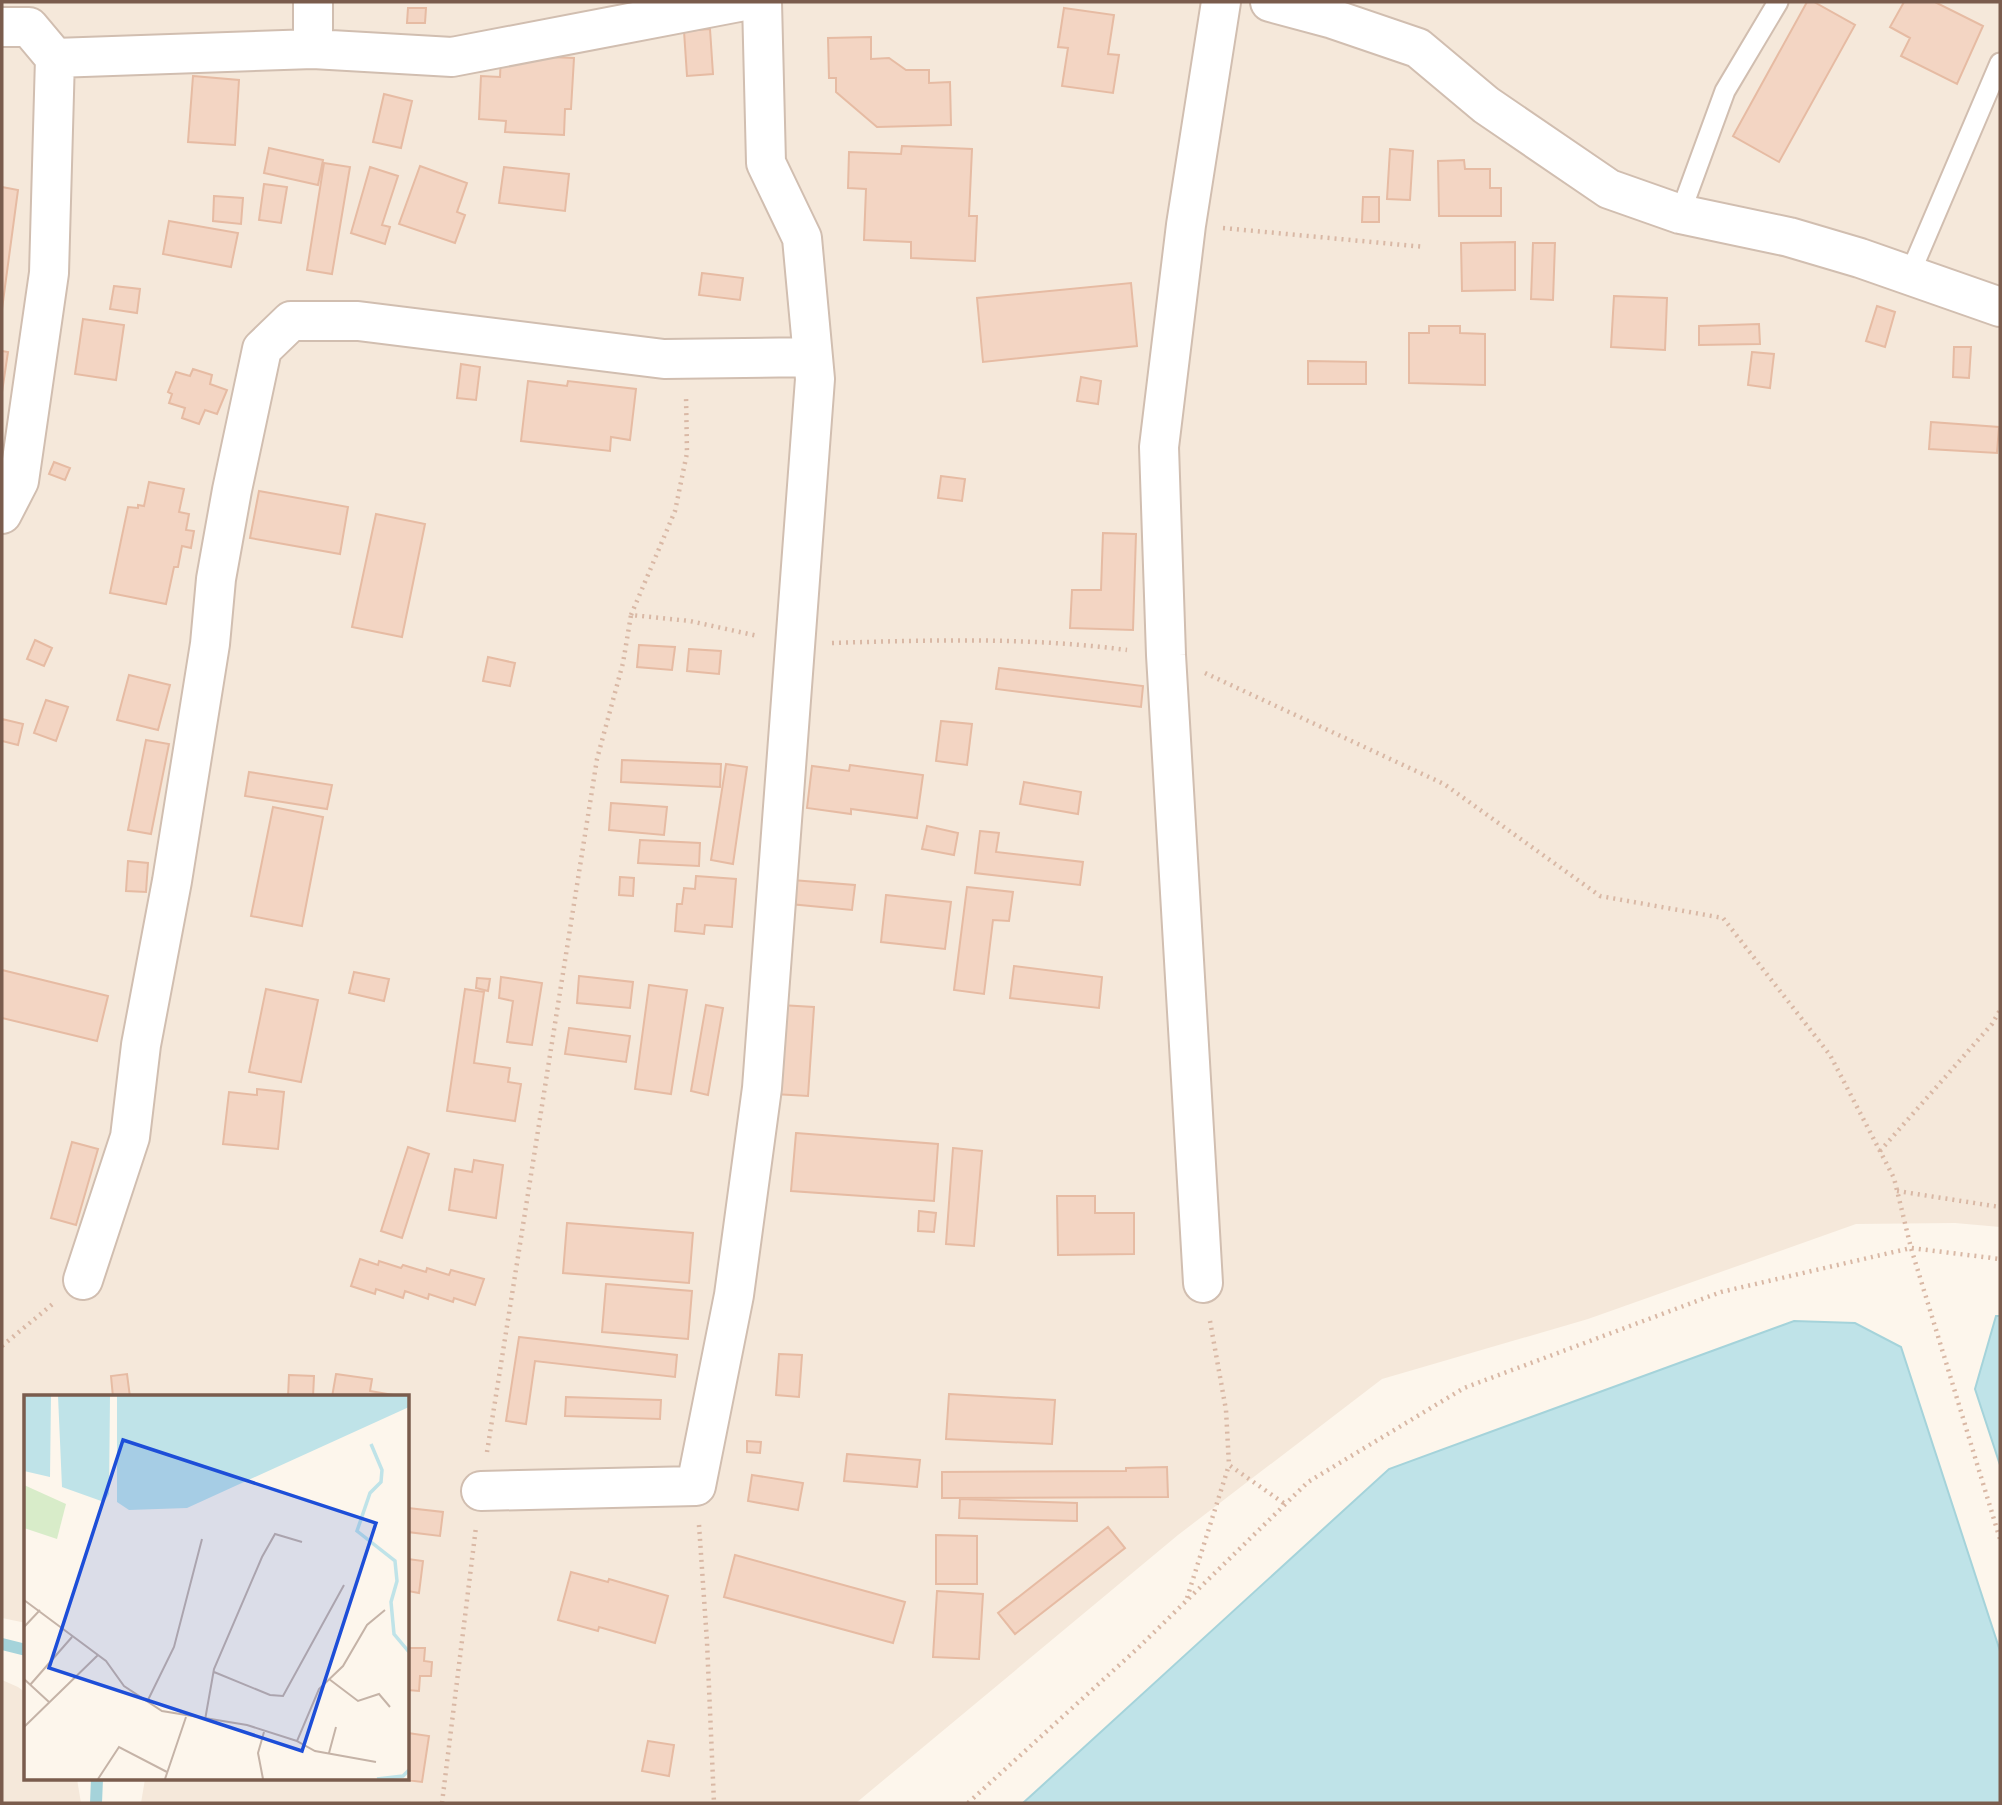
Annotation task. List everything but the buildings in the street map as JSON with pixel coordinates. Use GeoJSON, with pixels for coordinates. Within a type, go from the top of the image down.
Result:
{"type":"FeatureCollection","features":[{"type":"Feature","properties":{"kind":"street"},"geometry":{"type":"LineString","coordinates":[[313,2],[313,49]]}},
{"type":"Feature","properties":{"kind":"street"},"geometry":{"type":"LineString","coordinates":[[55,58],[313,49],[452,57],[739,2]]}},
{"type":"Feature","properties":{"kind":"street"},"geometry":{"type":"LineString","coordinates":[[481,1491],[696,1486],[734,1295],[762,1088],[815,379],[802,239],[765,163],[762,2]]}},
{"type":"Feature","properties":{"kind":"street"},"geometry":{"type":"LineString","coordinates":[[1203,1283],[1166,655],[1159,447],[1186,225],[1221,2]]}},
{"type":"Feature","properties":{"kind":"street"},"geometry":{"type":"LineString","coordinates":[[1270,2],[1333,19],[1418,48],[1486,105],[1609,189],[1680,214],[1789,237],[2000,307]]}},
{"type":"Feature","properties":{"kind":"street"},"geometry":{"type":"LineString","coordinates":[[2,27],[29,27],[55,58],[48,273],[19,481],[2,514]]}},
{"type":"Feature","properties":{"kind":"street"},"geometry":{"type":"LineString","coordinates":[[83,1280],[130,1137],[141,1045],[174,867],[210,644],[216,579],[262,349],[291,321],[358,321],[664,359],[813,357]]}},
{"type":"Feature","properties":{"kind":"lane"},"geometry":{"type":"LineString","coordinates":[[1680,214],[1725,91],[1778,2]]}},
{"type":"Feature","properties":{"kind":"lane"},"geometry":{"type":"LineString","coordinates":[[1909,276],[2000,63]]}},
{"type":"Feature","properties":{"kind":"path"},"geometry":{"type":"LineString","coordinates":[[1186,225],[1424,247]]}},
{"type":"Feature","properties":{"kind":"path"},"geometry":{"type":"LineString","coordinates":[[442,1803],[481,1491],[597,759],[624,663],[631,615],[675,510],[687,453],[686,359]]}},
{"type":"Feature","properties":{"kind":"path"},"geometry":{"type":"LineString","coordinates":[[631,615],[690,621],[795,644],[942,639],[1010,640],[1166,655],[1444,784],[1601,896],[1723,918],[1830,1055],[1894,1178],[1911,1248],[2000,1539]]}},
{"type":"Feature","properties":{"kind":"path"},"geometry":{"type":"LineString","coordinates":[[1880,1151],[1992,1024],[2000,1010]]}},
{"type":"Feature","properties":{"kind":"path"},"geometry":{"type":"LineString","coordinates":[[1897,1191],[2000,1207]]}},
{"type":"Feature","properties":{"kind":"path"},"geometry":{"type":"LineString","coordinates":[[968,1803],[1138,1648],[1308,1482],[1464,1388],[1721,1292],[1911,1248],[2000,1259]]}},
{"type":"Feature","properties":{"kind":"path"},"geometry":{"type":"LineString","coordinates":[[2,1346],[83,1280]]}},
{"type":"Feature","properties":{"kind":"path"},"geometry":{"type":"LineString","coordinates":[[1186,1601],[1229,1465],[1226,1410],[1203,1283]]}},
{"type":"Feature","properties":{"kind":"path"},"geometry":{"type":"LineString","coordinates":[[1229,1465],[1285,1504]]}},
{"type":"Feature","properties":{"kind":"path"},"geometry":{"type":"LineString","coordinates":[[696,1486],[707,1642],[713,1803]]}},
{"type":"Feature","properties":{"kind":"shaded area"},"geometry":{"type":"Polygon","coordinates":[[[2,2],[2000,2],[2000,1227],[1955,1223],[1856,1224],[1588,1319],[1382,1379],[1178,1535],[856,1803],[141,1803],[145,1780],[410,1780],[410,1395],[24,1395],[24,1623],[2,1618],[2,2]]]}},
{"type":"Feature","properties":{"kind":"shaded area"},"geometry":{"type":"Polygon","coordinates":[[[2,1680],[24,1692],[24,1780],[77,1780],[81,1803],[2,1803],[2,1680]]]}},
{"type":"Feature","properties":{"kind":"water"},"geometry":{"type":"Polygon","coordinates":[[[1996,1316],[2000,1316],[2000,1465],[1975,1389],[1996,1316]]]}},
{"type":"Feature","properties":{"kind":"water"},"geometry":{"type":"Polygon","coordinates":[[[1794,1321],[1855,1323],[1901,1347],[2000,1651],[2000,1803],[1023,1803],[1389,1469],[1794,1321]]]}},
{"type":"Feature","properties":{"kind":"waterway"},"geometry":{"type":"LineString","coordinates":[[2,1644],[24,1650]]}},
{"type":"Feature","properties":{"kind":"waterway"},"geometry":{"type":"LineString","coordinates":[[96,1803],[97,1780]]}}]}
